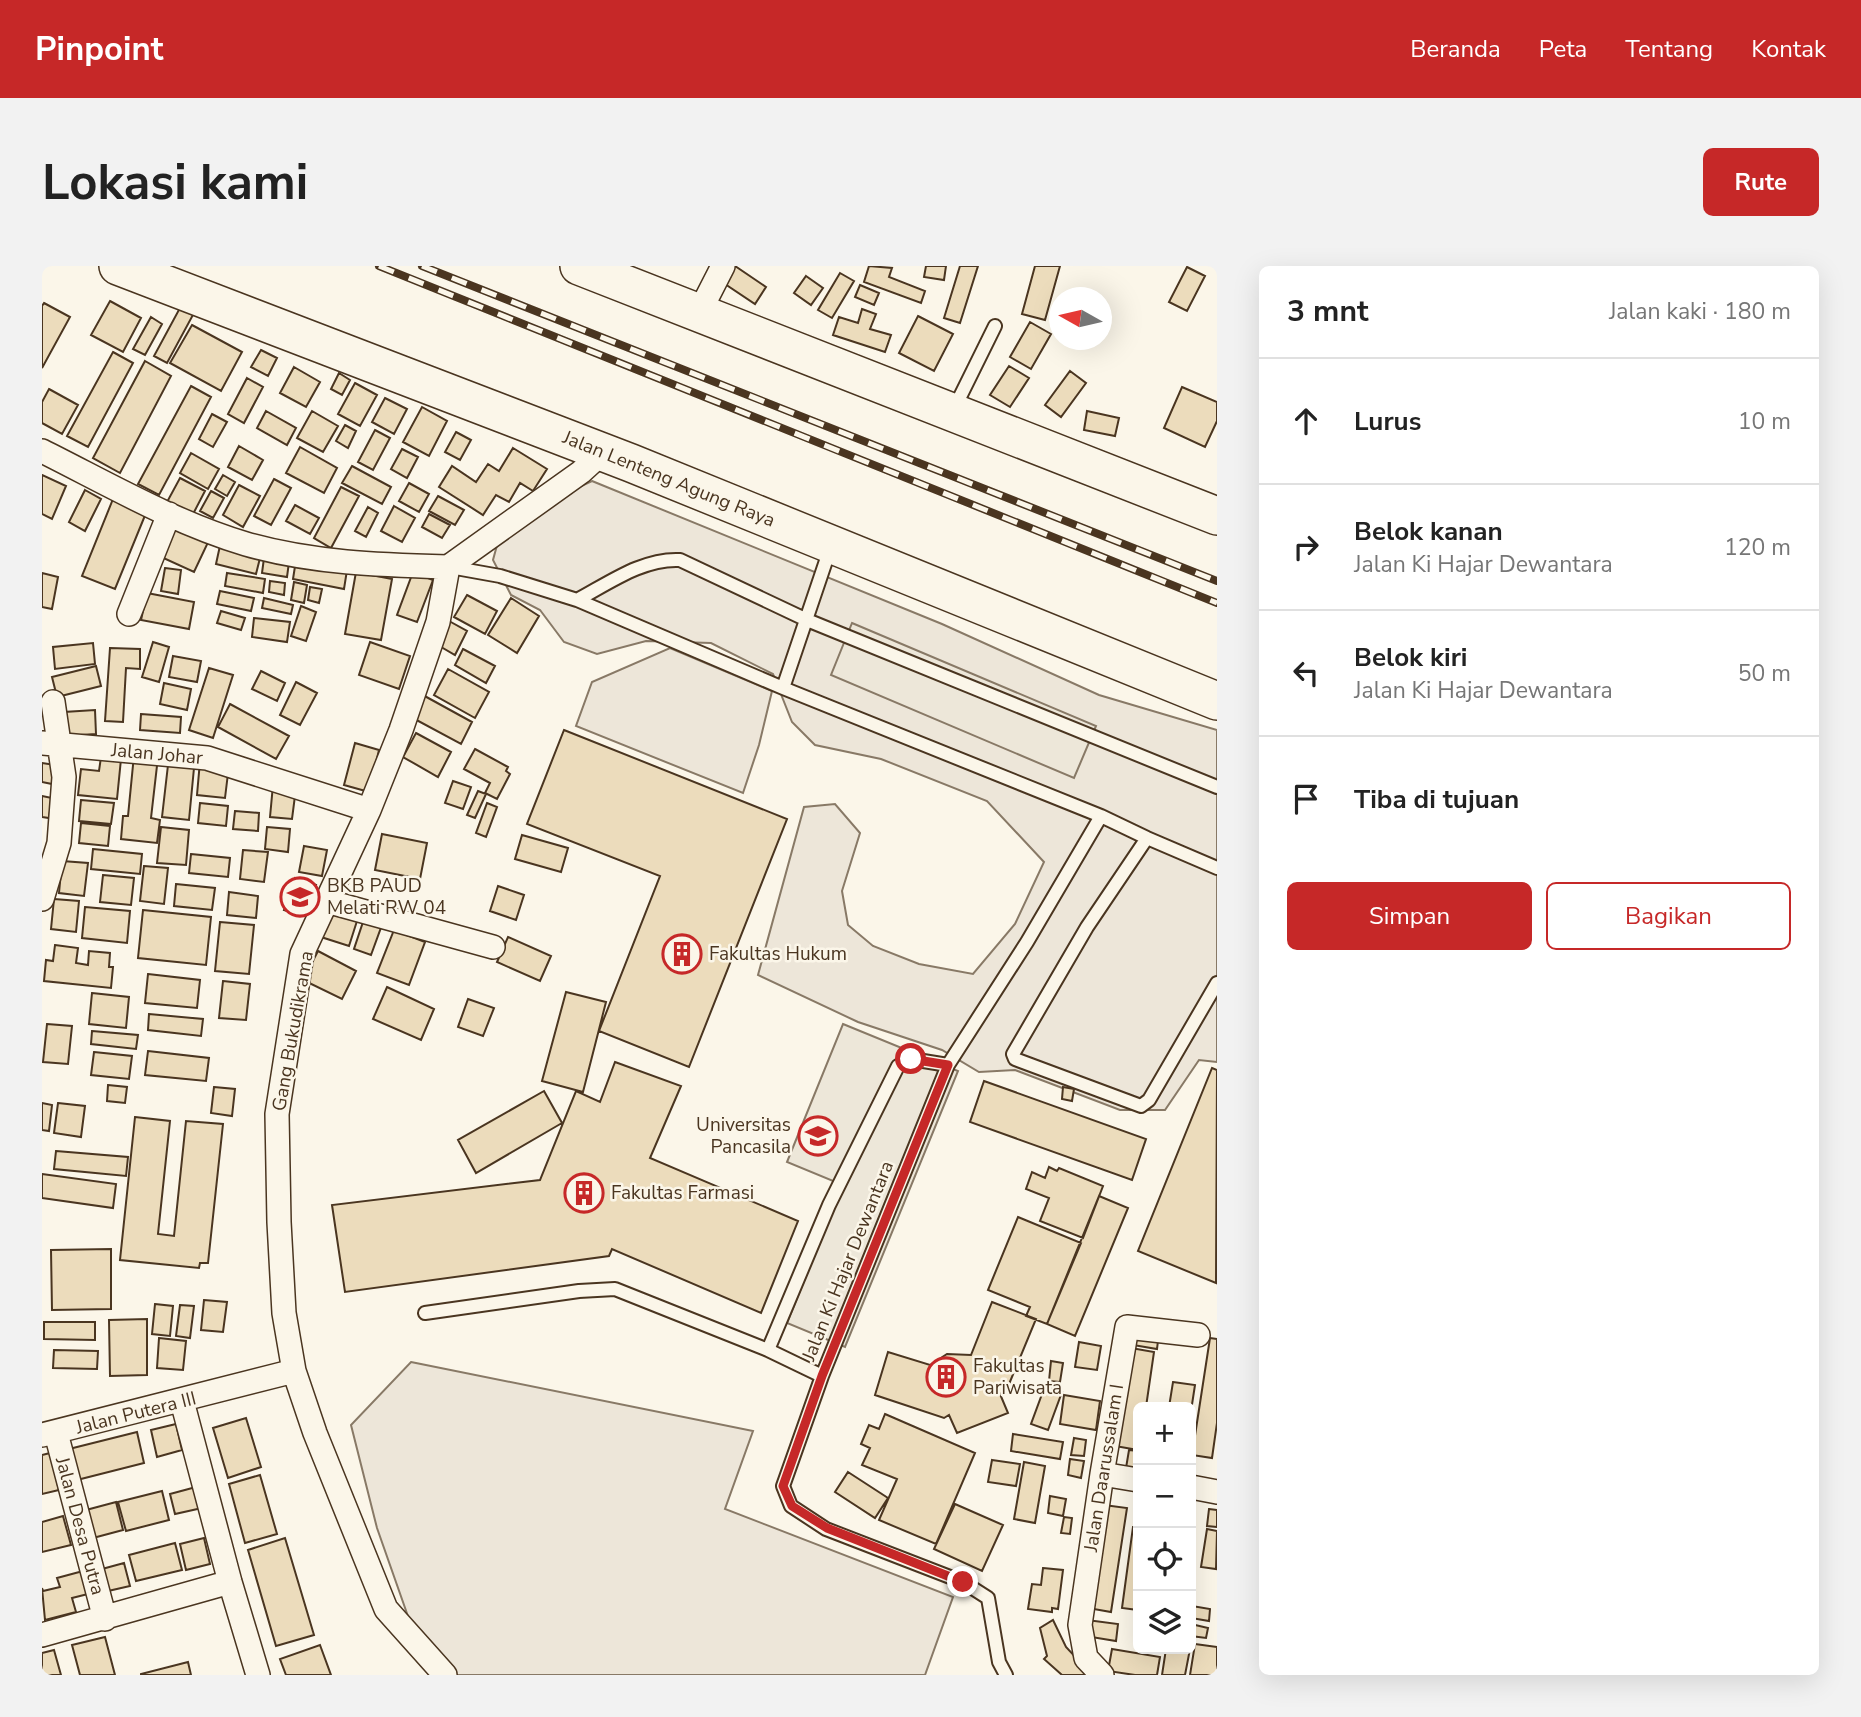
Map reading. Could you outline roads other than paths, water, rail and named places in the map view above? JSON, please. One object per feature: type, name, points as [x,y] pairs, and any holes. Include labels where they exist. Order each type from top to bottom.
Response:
[{"type":"main road","name":"Jalan Lenteng Agung Raya","points":[[118,266],[603,452],[1217,701]]},
{"type":"main road","points":[[579,266],[1217,516]]},
{"type":"street","points":[[699,313],[723,266]]},
{"type":"street","points":[[42,451],[169,514],[247,544],[348,564],[448,567],[582,472],[603,452]]},
{"type":"street","points":[[129,614],[169,514]]},
{"type":"street","name":"Gang Bukudikrama","points":[[445,1675],[386,1609],[314,1433],[283,1374],[278,1114],[302,954],[369,810],[401,730],[438,622],[448,567]]},
{"type":"street","points":[[42,899],[59,843],[64,778],[50,745],[53,702]]},
{"type":"street","name":"Jalan Johar","points":[[50,745],[207,758],[369,810]]},
{"type":"street","points":[[326,901],[493,947]]},
{"type":"street","name":"Jalan Daarussalam I","points":[[1102,1675],[1086,1658],[1080,1625],[1127,1326],[1198,1335]]},
{"type":"street","name":"Jalan Putera III","points":[[49,1434],[283,1374]]},
{"type":"street","points":[[182,1401],[230,1582],[258,1675]]},
{"type":"street","name":"Jalan Desa Putra","points":[[49,1434],[105,1619]]},
{"type":"street","points":[[1102,1474],[1133,1479]]},
{"type":"street","points":[[1196,1488],[1217,1492]]},
{"type":"street","name":"Jalan Desa Putra","points":[[42,1636],[230,1582]]},
{"type":"lane","points":[[953,411],[995,326]]},
{"type":"lane","points":[[783,688],[832,544]]},
{"type":"lane","points":[[577,600],[647,563],[665,559],[680,560],[807,620],[1217,788]]},
{"type":"lane","points":[[448,567],[500,576],[577,600],[783,688],[1101,816],[1217,868]]},
{"type":"lane","name":"Jalan Ki Hajar Dewantara","points":[[1006,1675],[999,1662],[988,1598],[963,1582],[827,1528],[792,1506],[783,1486],[822,1376],[948,1065],[1027,942],[1101,816]]},
{"type":"lane","points":[[1147,838],[1056,980],[1013,1054],[1014,1059],[1142,1106],[1149,1100],[1217,983]]},
{"type":"lane","points":[[768,1350],[829,1205],[898,1066],[911,1059],[948,1065]]},
{"type":"lane","points":[[425,1313],[579,1291],[615,1289],[768,1350],[822,1376]]},
{"type":"railway","points":[[379,266],[1217,603]]},
{"type":"railway","points":[[422,266],[1217,581]]},
{"type":"place","name":"BKB PAUD Melati RW 04","points":[[300,897]]},
{"type":"place","name":"Fakultas Hukum","points":[[682,954]]},
{"type":"place","name":"Universitas Pancasila","points":[[818,1136]]},
{"type":"place","name":"Fakultas Farmasi","points":[[584,1193]]},
{"type":"place","name":"Fakultas Pariwisata","points":[[946,1377]]}]
